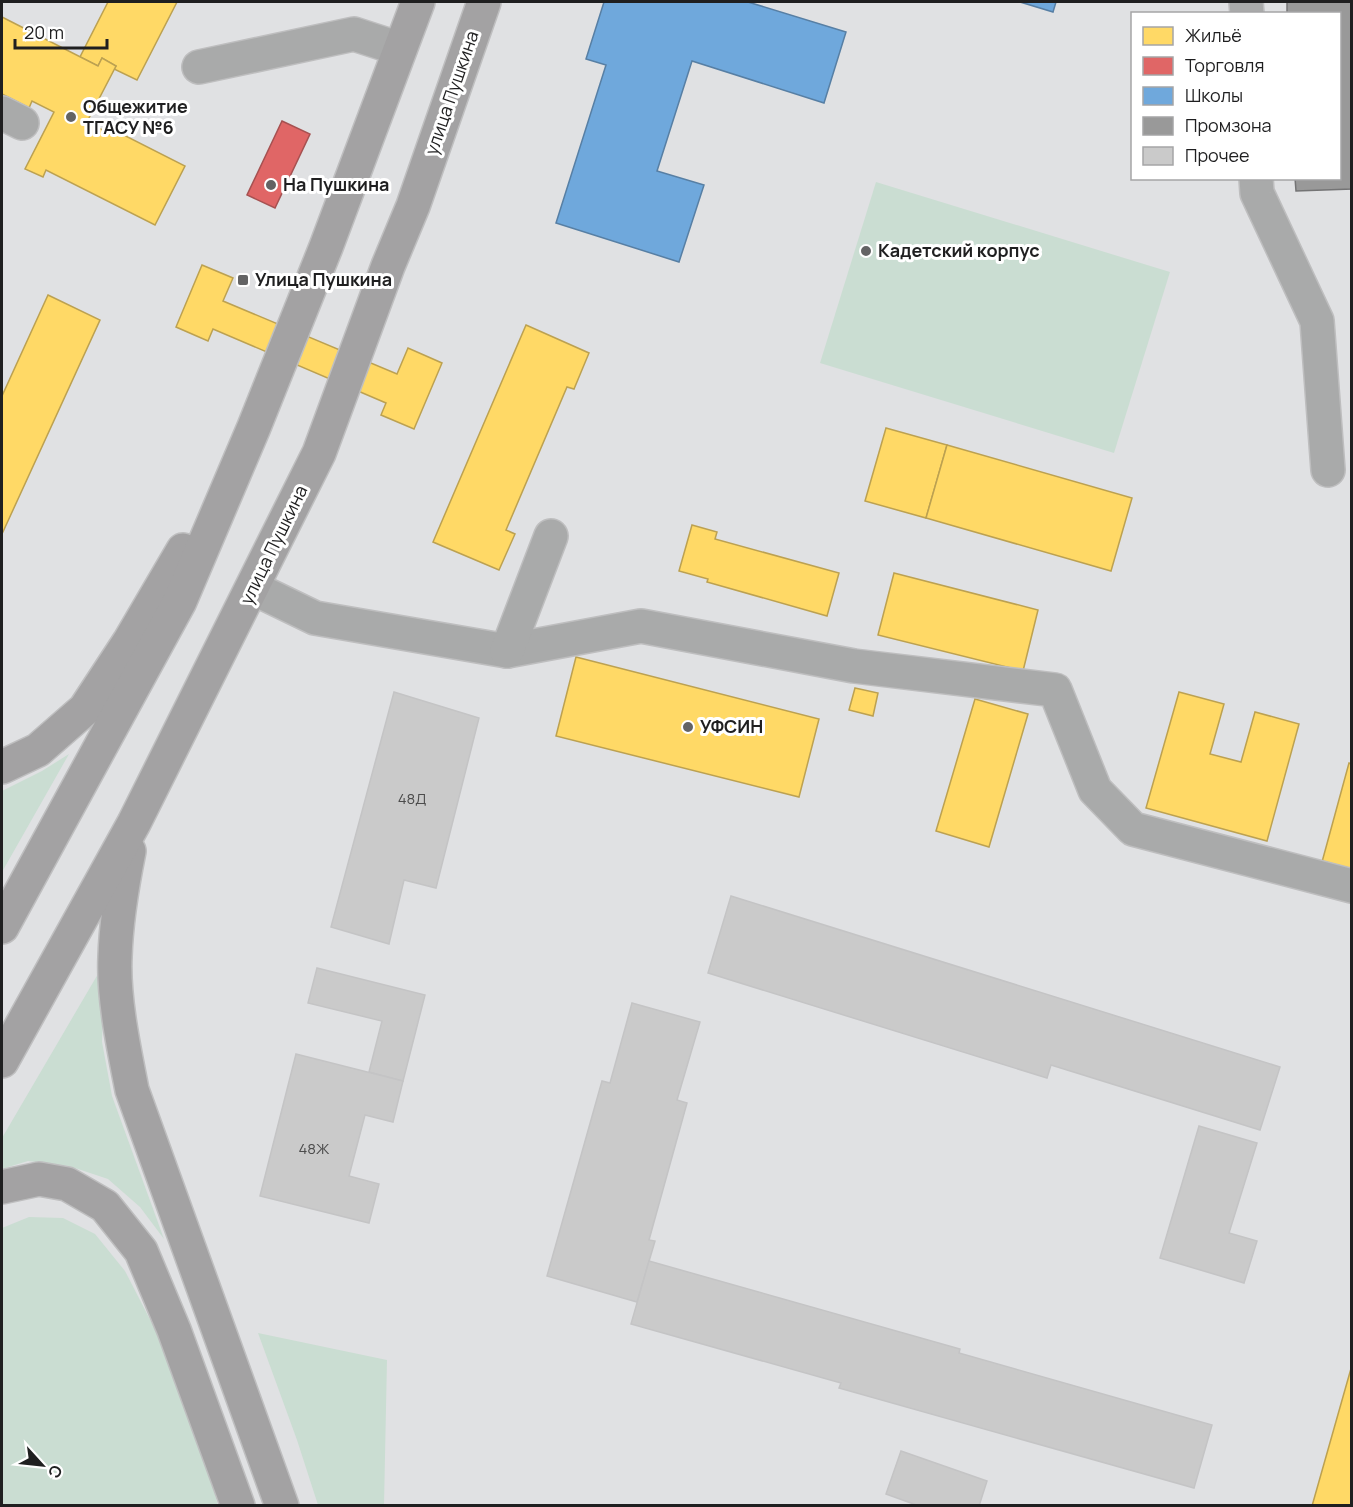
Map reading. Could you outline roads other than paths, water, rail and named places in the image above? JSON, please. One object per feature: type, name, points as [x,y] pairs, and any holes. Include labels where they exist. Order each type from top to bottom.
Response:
[{"type":"main road","points":[[2,927],[180,601],[326,247],[418,2]]},
{"type":"main road","name":"улица Пушкина","points":[[2,1060],[134,823],[319,453],[384,277],[413,207],[484,2]]},
{"type":"main road","points":[[2,767],[38,750],[85,709],[129,642],[254,426]]},
{"type":"main road","points":[[134,823],[120,901],[115,959],[120,1027],[132,1090],[282,1506]]},
{"type":"main road","points":[[2,1187],[39,1179],[67,1184],[105,1206],[141,1251],[174,1330],[238,1506]]},
{"type":"lane","points":[[199,67],[354,34],[400,49]]},
{"type":"lane","points":[[1256,180],[1257,193],[1317,321],[1328,470]]},
{"type":"lane","points":[[507,651],[551,536]]},
{"type":"lane","points":[[253,588],[315,618],[507,651],[641,626],[854,666],[1055,690],[1095,790],[1133,829],[1352,886]]},
{"type":"place","name":"Общежитие ТГАСУ №6","points":[[71,117]]},
{"type":"place","name":"На Пушкина","points":[[271,185]]},
{"type":"place","name":"Кадетский корпус","points":[[866,251]]},
{"type":"place","name":"Улица Пушкина","points":[[243,280]]},
{"type":"place","name":"УФСИН","points":[[688,727]]}]
